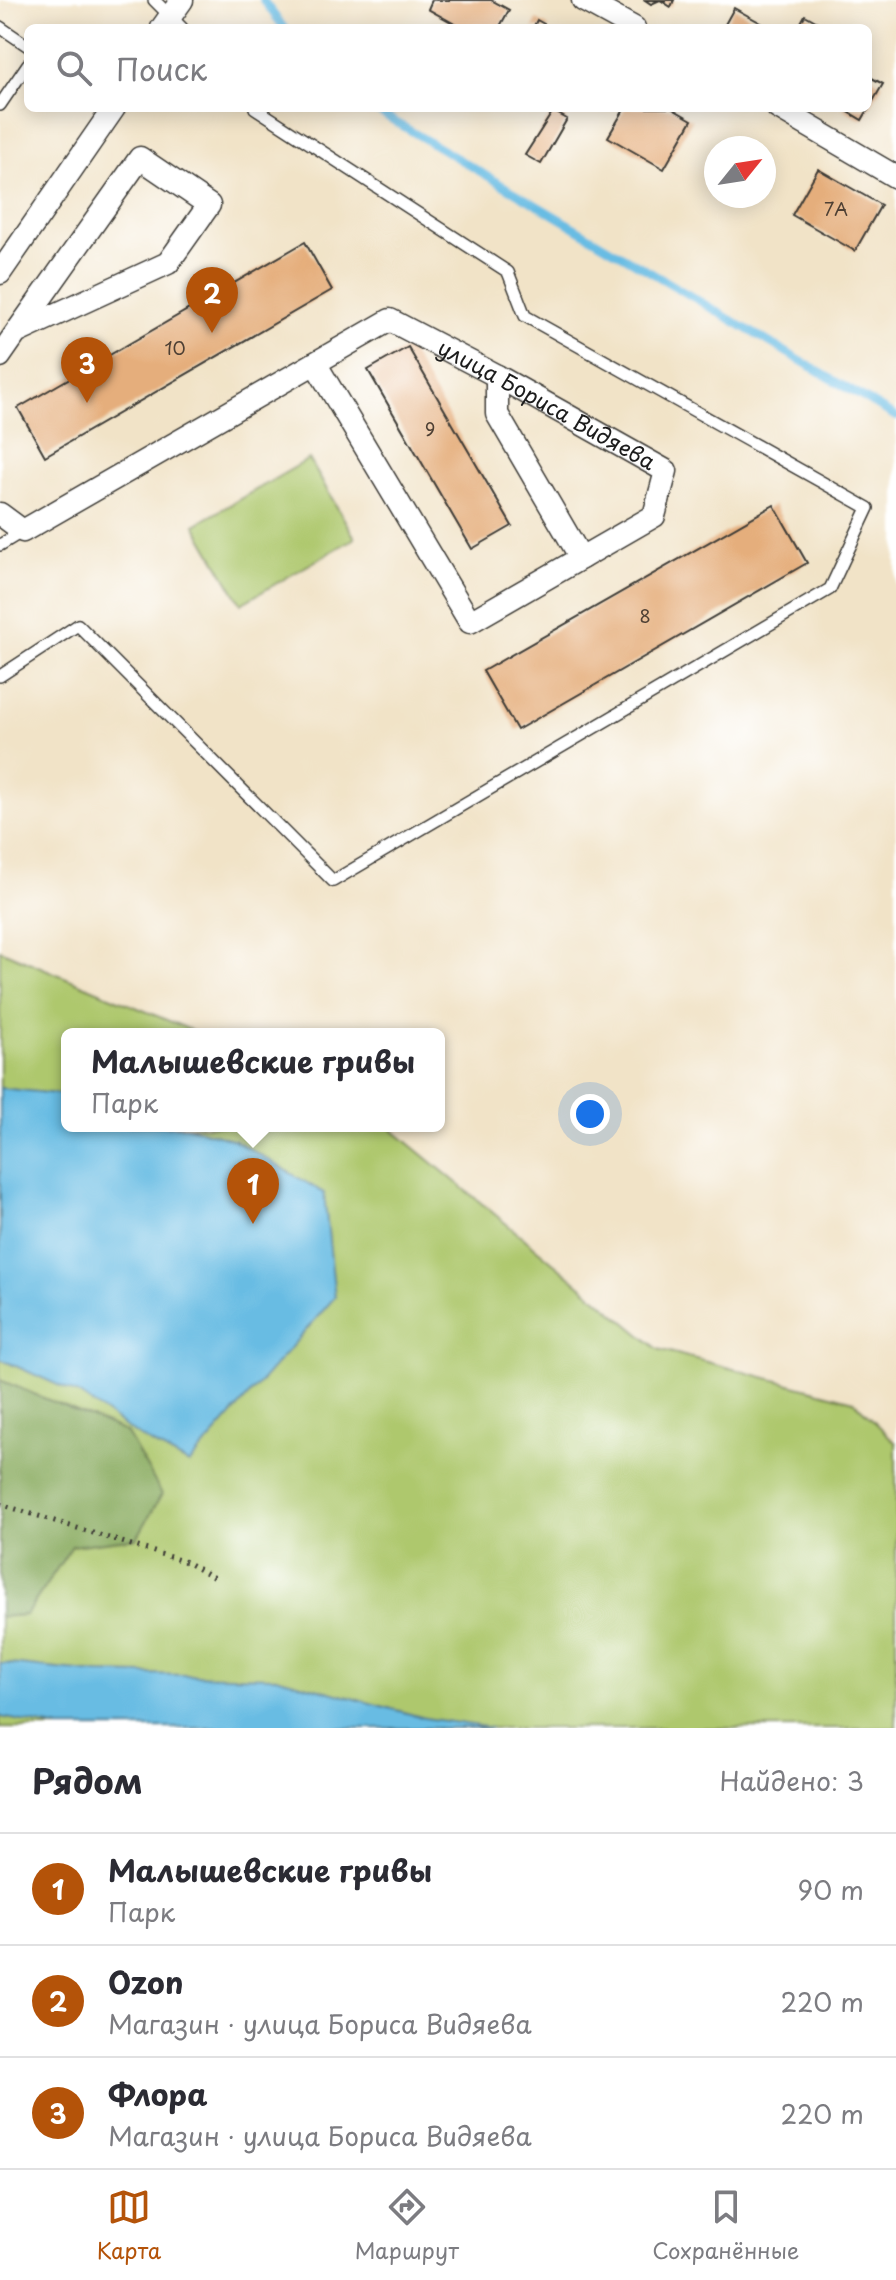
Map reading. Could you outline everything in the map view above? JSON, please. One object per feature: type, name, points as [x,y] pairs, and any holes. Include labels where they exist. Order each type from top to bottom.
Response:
[{"type":"street","points":[[583,0],[627,24]]},
{"type":"street","points":[[0,273],[111,112]]},
{"type":"street","points":[[785,112],[896,177]]},
{"type":"street","points":[[0,356],[16,333],[140,158],[209,205],[168,263],[16,333]]},
{"type":"street","name":"улица Бориса Видяева","points":[[23,531],[315,363],[390,320],[666,471],[654,516],[470,622],[315,363]]},
{"type":"street","points":[[497,376],[497,414],[581,558]]},
{"type":"street","points":[[0,514],[23,531]]},
{"type":"lane","points":[[0,27],[24,43]]},
{"type":"lane","points":[[0,105],[24,70]]},
{"type":"lane","points":[[0,676],[78,625],[333,881],[830,589],[868,508],[525,316],[508,272],[261,112]]},
{"type":"lane","points":[[0,545],[23,531]]},
{"type":"path","points":[[0,1504],[186,1562],[216,1579]]},
{"type":"green space","points":[[309,459],[355,538],[241,604],[195,525]]},
{"type":"green space","points":[[0,950],[186,1028],[61,1028],[61,1132],[395,1132],[658,1349],[854,1401],[896,1443],[896,1728],[0,1728]]},
{"type":"green space","points":[[0,1380],[126,1432],[162,1494],[137,1538],[72,1546],[26,1615],[0,1617]]},
{"type":"water","points":[[0,1088],[61,1094],[61,1132],[208,1132],[233,1139],[324,1193],[335,1297],[189,1464],[140,1437],[78,1394],[0,1359]]},
{"type":"water","points":[[0,1663],[98,1673],[276,1677],[425,1718],[492,1728],[60,1728],[0,1717]]},
{"type":"building","points":[[432,0],[491,0],[509,10],[501,24],[455,24],[428,9]]},
{"type":"building","points":[[660,0],[674,0],[671,7]]},
{"type":"building","points":[[734,8],[763,24],[725,24]]},
{"type":"building","points":[[805,15],[821,24],[800,24]]},
{"type":"building","points":[[872,78],[883,84],[872,103]]},
{"type":"building","points":[[552,112],[567,119],[541,164],[525,155]]},
{"type":"building","points":[[623,112],[678,112],[692,120],[664,169],[608,137]]},
{"type":"building","points":[[849,112],[867,112],[862,120]]},
{"type":"building","points":[[818,169],[881,205],[855,251],[792,215]]},
{"type":"building","points":[[305,242],[332,290],[45,456],[18,408]]},
{"type":"building","points":[[408,347],[512,526],[472,549],[368,370]]},
{"type":"building","points":[[774,505],[807,563],[517,730],[483,671]]},
{"type":"waterway","points":[[263,0],[281,24]]},
{"type":"waterway","points":[[379,112],[896,417]]},
{"type":"place","name":"Ozon","points":[[212,333]]},
{"type":"place","name":"Флора","points":[[87,403]]},
{"type":"place","name":"Малышевские гривы","points":[[253,1224]]}]
